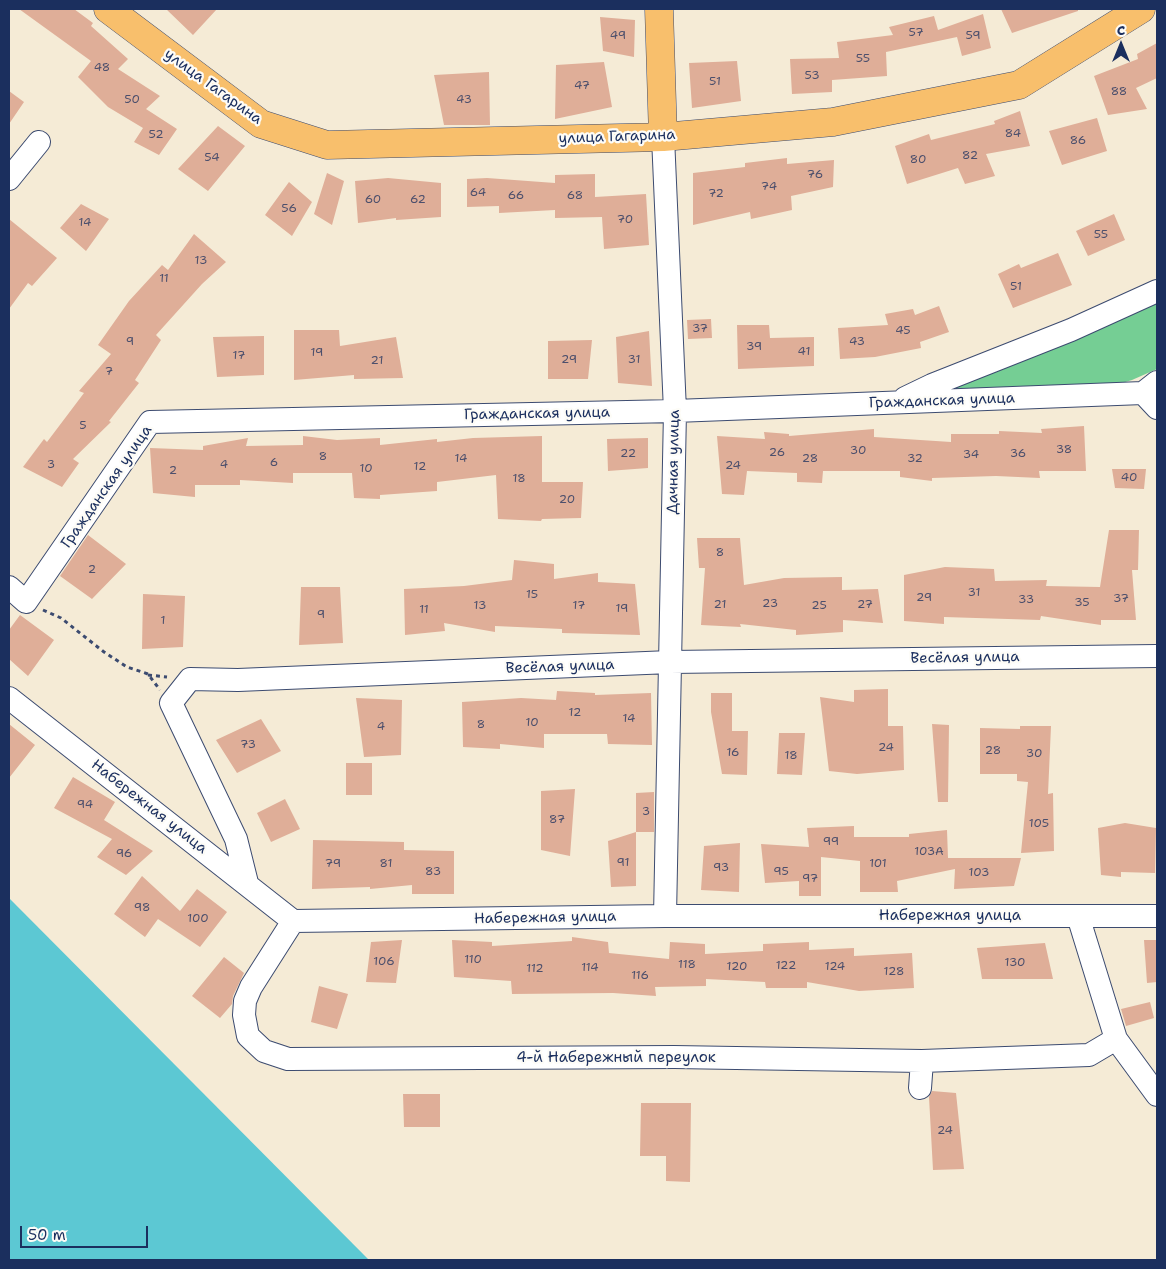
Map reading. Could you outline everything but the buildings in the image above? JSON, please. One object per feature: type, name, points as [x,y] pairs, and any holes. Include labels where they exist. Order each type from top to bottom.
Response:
[{"type":"main road","name":"улица Гагарина","points":[[108,9],[261,124],[327,145],[663,137],[832,122],[1019,85],[1141,9]]},
{"type":"main road","name":"Дачная улица","points":[[659,9],[663,137]]},
{"type":"street","name":"Дачная улица","points":[[663,137],[675,411],[665,916]]},
{"type":"street","points":[[9,179],[39,142]]},
{"type":"street","points":[[897,402],[932,385],[1071,330],[1157,291]]},
{"type":"street","name":"Гражданская улица","points":[[26,602],[150,422],[675,411],[1152,394]]},
{"type":"street","points":[[9,587],[26,602]]},
{"type":"street","name":"Весёлая улица","points":[[171,703],[190,679],[238,680],[670,662],[1157,656]]},
{"type":"street","name":"Набережная улица","points":[[9,698],[248,883],[293,921],[665,916],[1157,916]]},
{"type":"street","points":[[171,703],[236,838],[248,883]]},
{"type":"street","points":[[1078,916],[1116,1039],[1157,1095]]},
{"type":"street","name":"4-й Набережный переулок","points":[[293,921],[251,987],[245,1001],[244,1015],[248,1036],[264,1051],[288,1059],[674,1057],[922,1061],[1089,1054],[1116,1039]]},
{"type":"street","points":[[920,1088],[922,1061]]},
{"type":"path","points":[[26,602],[61,618],[104,652],[127,667],[148,674],[171,703]]},
{"type":"green space","points":[[1157,299],[1157,369],[1132,380],[1122,383],[931,391]]},
{"type":"water","points":[[10,899],[369,1260],[9,1260]]}]
